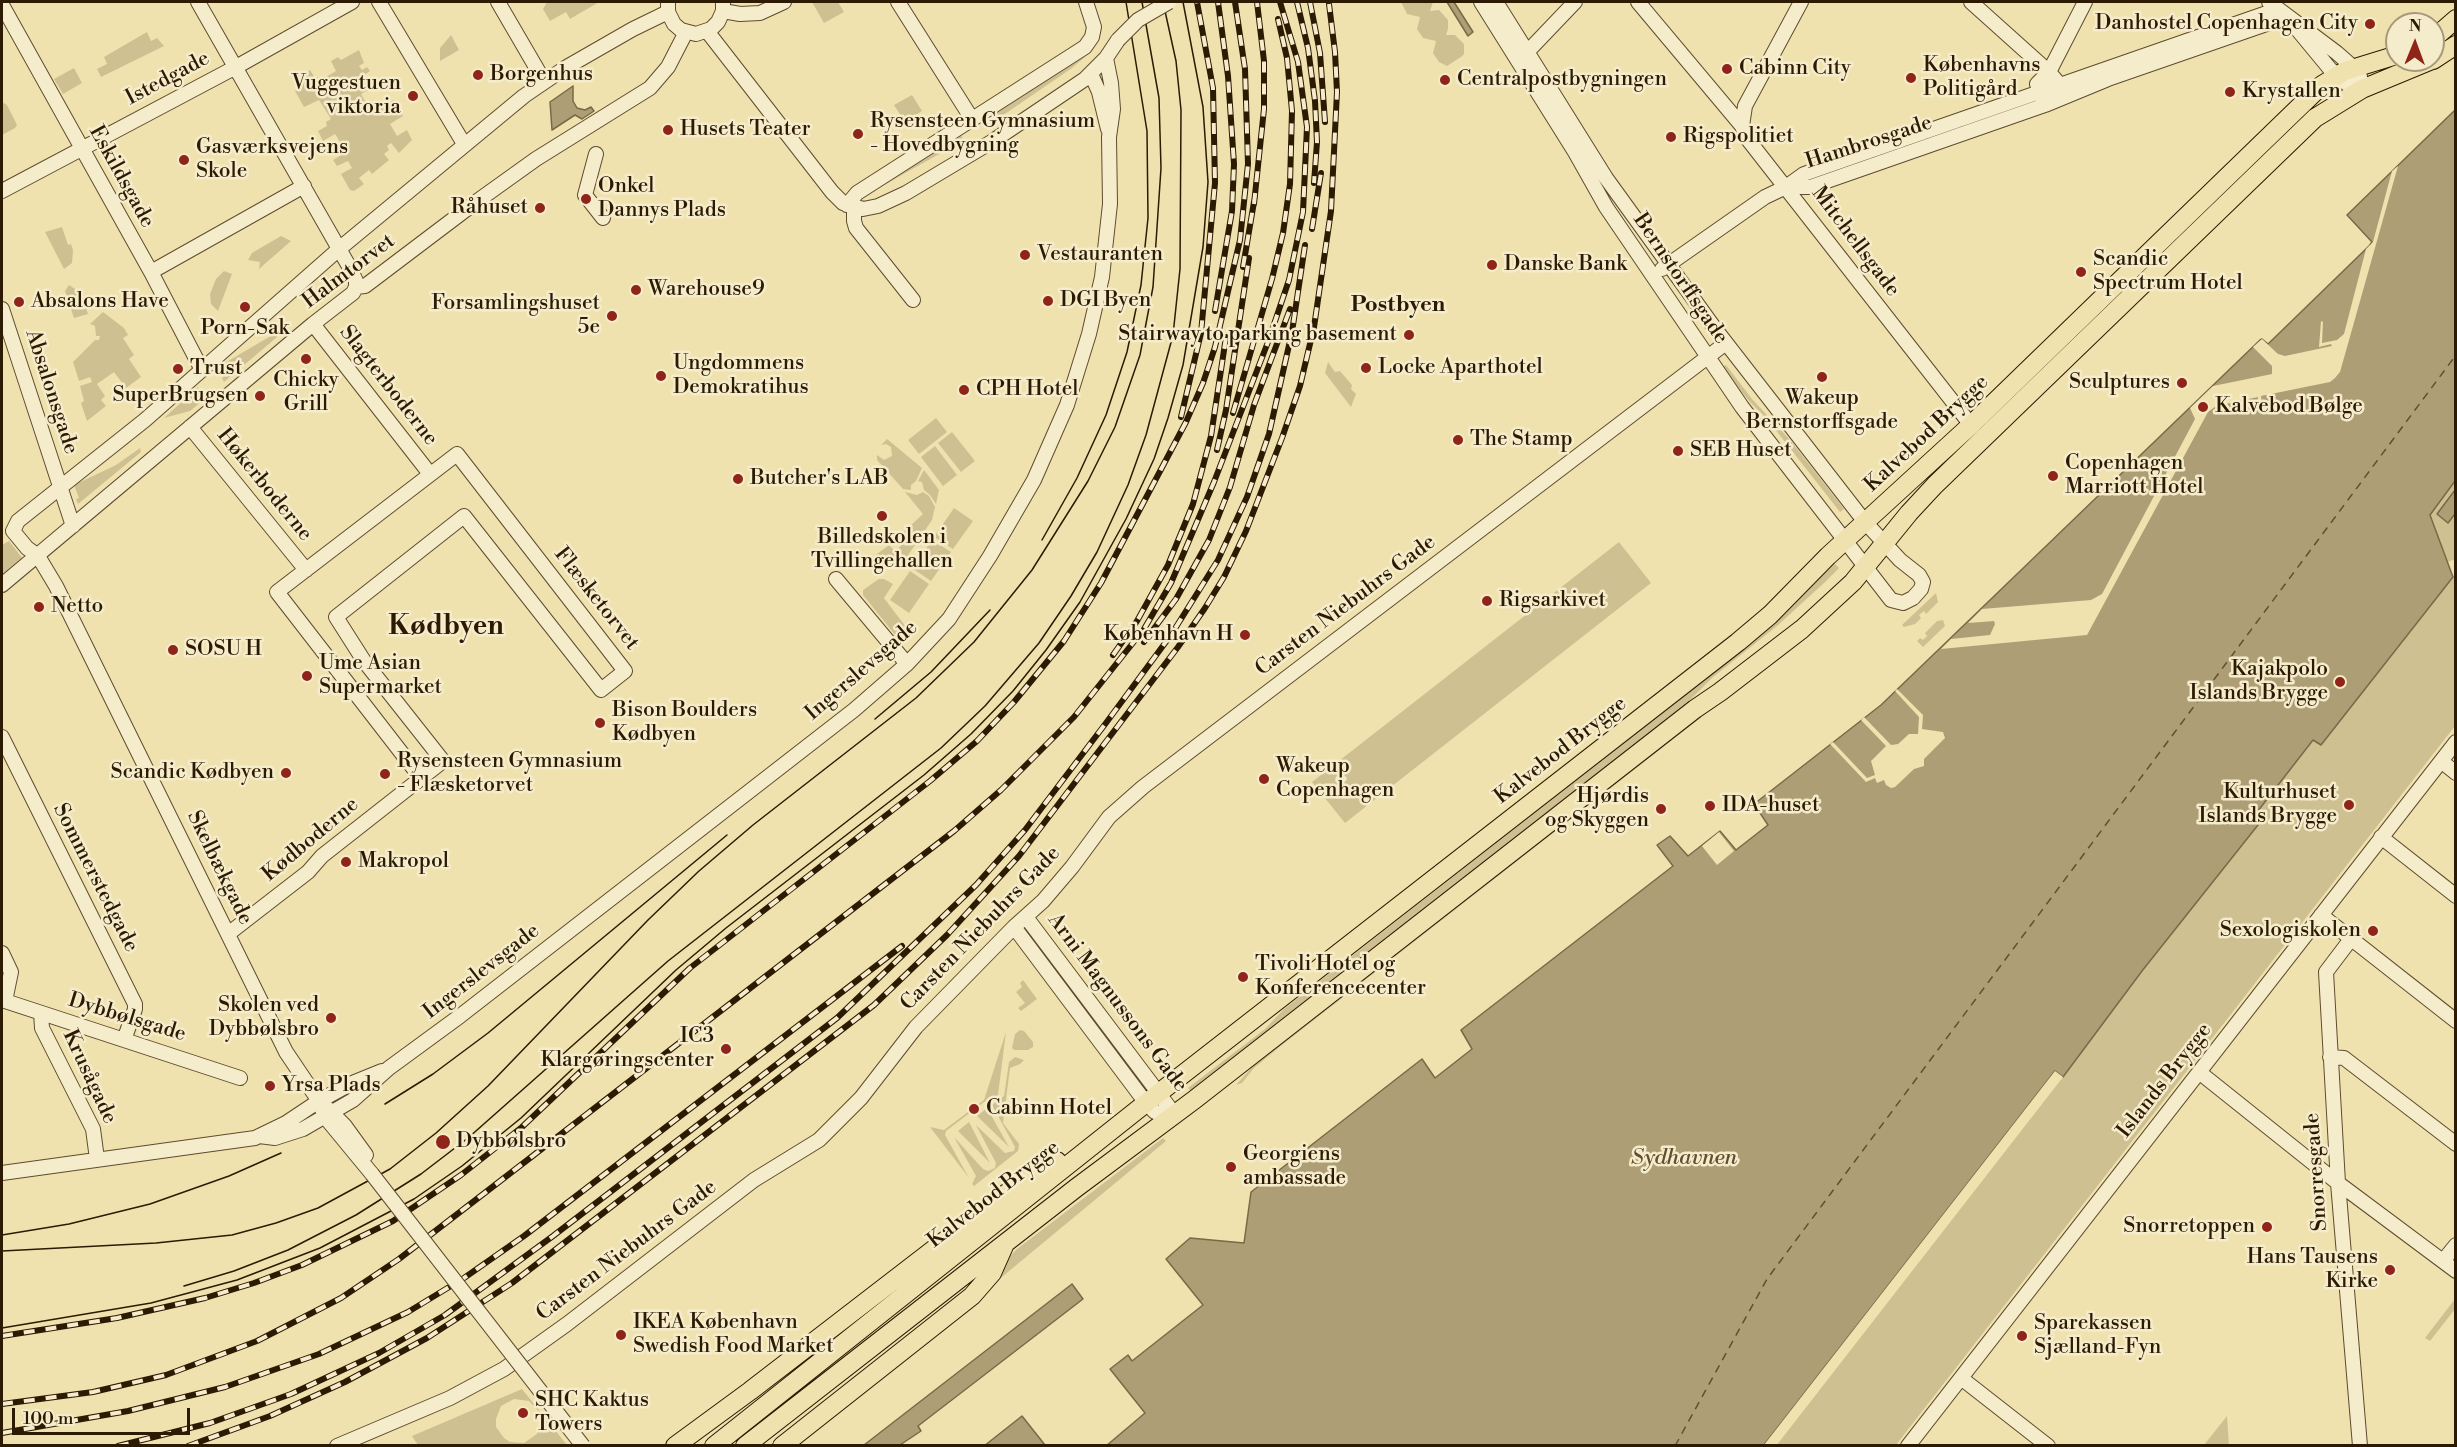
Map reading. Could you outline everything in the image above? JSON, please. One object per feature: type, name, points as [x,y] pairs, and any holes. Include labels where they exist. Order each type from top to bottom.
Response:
[{"type":"main road","name":"Kalvebod Brygge","points":[[714,1446],[1111,1131],[1153,1103],[1738,642],[1770,615],[1865,522],[1971,425],[2298,106],[2345,71],[2385,59]]},
{"type":"main road","name":"Kalvebod Brygge","points":[[745,1446],[1006,1241],[1175,1114],[1555,817],[1802,629],[1866,567],[1935,485],[2315,118],[2362,89],[2404,72]]},
{"type":"main road","points":[[1076,1188],[1153,1103]]},
{"type":"main road","points":[[675,1446],[1007,1193],[1111,1131]]},
{"type":"main road","points":[[782,1446],[972,1296],[992,1273],[1006,1241]]},
{"type":"street","points":[[198,2],[339,249],[356,281],[356,287]]},
{"type":"street","name":"Istedgade","points":[[2,190],[236,67],[352,2]]},
{"type":"street","points":[[379,2],[464,144]]},
{"type":"street","points":[[498,2],[544,81]]},
{"type":"street","points":[[668,7],[674,24],[686,32],[696,34],[707,32],[718,22],[723,6],[748,15],[760,13],[784,2]]},
{"type":"street","points":[[898,2],[972,119]]},
{"type":"street","points":[[913,300],[856,228],[850,206],[854,195],[1081,50],[1092,37],[1094,22],[1086,2]]},
{"type":"street","points":[[707,32],[832,192],[850,206],[867,209],[878,206],[930,180],[993,141],[1091,74],[1137,20],[1169,2]]},
{"type":"street","name":"Bernstorffsgade","points":[[1481,2],[1522,55],[1606,178],[1725,343],[1865,522],[1884,543]]},
{"type":"street","name":"Bernstorffsgade","points":[[1496,2],[1522,55],[1606,207],[1742,407],[1866,567]]},
{"type":"street","points":[[1522,55],[1575,2]]},
{"type":"street","name":"Mitchellsgade","points":[[1638,2],[1742,126],[1746,137],[1971,425]]},
{"type":"street","points":[[1742,126],[1744,106],[1801,2]]},
{"type":"street","points":[[1971,2],[2049,72],[2062,91]]},
{"type":"street","points":[[2045,105],[2037,84],[2049,72],[2085,2]]},
{"type":"street","name":"Eskildsgade","points":[[2,5],[151,272],[202,370]]},
{"type":"street","name":"Halmtorvet","points":[[7,534],[18,521],[145,420],[339,249],[464,144],[544,81],[668,7]]},
{"type":"street","points":[[2278,9],[2337,53],[2345,71],[2361,77],[2362,89]]},
{"type":"street","name":"Hambrosgade","points":[[1786,187],[1804,174],[2040,92],[2062,91],[2108,79],[2278,9]]},
{"type":"street","name":"Halmtorvet","points":[[2,585],[313,324],[354,293],[356,287],[365,286],[527,165],[650,88],[668,67],[686,32]]},
{"type":"street","name":"Ingerslevsgade","points":[[259,1136],[284,1136],[303,1129],[354,1100],[389,1068],[460,1016],[837,723],[907,664],[949,619],[990,556],[1034,480],[1067,405],[1089,334],[1102,278],[1110,204],[1112,97],[1106,58]]},
{"type":"street","name":"Ingerslevsgade","points":[[1091,74],[1099,92],[1110,137]]},
{"type":"street","name":"Hambrosgade","points":[[1786,187],[1810,187],[2045,105],[2062,91]]},
{"type":"street","points":[[596,154],[585,195],[603,218]]},
{"type":"street","points":[[151,272],[304,186]]},
{"type":"street","points":[[1653,275],[1765,197],[1786,187]]},
{"type":"street","name":"Absalonsgade","points":[[2,309],[73,526]]},
{"type":"street","name":"Slagterboderne","points":[[313,324],[430,474]]},
{"type":"street","name":"Carsten Niebuhrs Gade","points":[[337,1446],[450,1398],[504,1369],[567,1324],[754,1180],[819,1140],[856,1104],[916,1027],[1014,927],[1043,901],[1109,817],[1143,787],[1725,343]]},
{"type":"street","name":"Høkerboderne","points":[[190,427],[306,570]]},
{"type":"street","name":"Flæsketorvet","points":[[457,454],[625,671],[601,690],[464,516],[336,617],[364,660],[443,761],[421,778],[277,592],[430,474],[457,454]]},
{"type":"street","name":"Skelbækgade","points":[[7,534],[38,556],[56,586],[286,1052],[318,1101]]},
{"type":"street","points":[[1866,567],[1892,600],[1904,603],[1921,589],[1923,582],[1919,575],[1884,543]]},
{"type":"street","points":[[836,579],[907,664]]},
{"type":"street","name":"Sommerstedgade","points":[[2,737],[135,1004],[124,1040]]},
{"type":"street","name":"Islands Brygge","points":[[1908,1446],[2456,742]]},
{"type":"street","points":[[2441,761],[2456,772]]},
{"type":"street","name":"Kødboderne","points":[[228,934],[308,873],[322,856],[421,778]]},
{"type":"street","points":[[2381,837],[2456,896]]},
{"type":"street","points":[[2321,915],[2456,1021]]},
{"type":"street","name":"Arni Magnussons Gade","points":[[1026,916],[1153,1103]]},
{"type":"street","name":"Arni Magnussons Gade","points":[[1014,927],[1153,1103],[1175,1114]]},
{"type":"street","name":"Snorresgade","points":[[2351,939],[2326,972],[2338,1183],[2360,1446]]},
{"type":"street","points":[[2,953],[11,972],[3,1000]]},
{"type":"street","name":"Dybbølsgade","points":[[3,1000],[198,1062],[240,1078]]},
{"type":"street","name":"Krusågade","points":[[41,1013],[42,1028],[93,1129],[97,1159]]},
{"type":"street","points":[[2330,1057],[2344,1058],[2456,1144]]},
{"type":"street","name":"Ingerslevsgade","points":[[2,1172],[241,1141],[259,1136],[286,1123],[318,1101],[350,1084],[389,1068]]},
{"type":"street","points":[[2199,1072],[2338,1183],[2456,1271]]},
{"type":"street","points":[[318,1101],[583,1446]]},
{"type":"street","points":[[2443,1261],[2456,1245]]},
{"type":"street","points":[[1961,1378],[2048,1446]]},
{"type":"shaded area","points":[[547,2],[599,2],[570,19],[566,12],[550,21],[543,9]]},
{"type":"shaded area","points":[[812,2],[838,2],[844,12],[824,23]]},
{"type":"shaded area","points":[[1401,2],[1433,2],[1430,11],[1439,10],[1448,20],[1446,35],[1455,35],[1464,44],[1464,54],[1447,66],[1439,62],[1433,53],[1436,41],[1423,38],[1417,29],[1420,17],[1407,14]]},
{"type":"shaded area","points":[[147,32],[151,41],[157,38],[164,46],[101,77],[97,69],[107,64],[104,57]]},
{"type":"shaded area","points":[[451,35],[459,50],[440,61],[440,48]]},
{"type":"shaded area","points":[[359,50],[364,63],[359,66],[362,70],[367,67],[370,71],[360,78],[360,85],[373,79],[374,81],[373,87],[361,94],[367,105],[375,109],[394,100],[397,105],[385,111],[388,116],[400,110],[403,116],[390,124],[397,136],[407,130],[412,140],[399,153],[391,143],[387,146],[389,150],[384,154],[389,160],[372,174],[369,170],[359,178],[364,184],[354,191],[350,190],[341,174],[352,168],[348,161],[337,166],[333,160],[346,152],[337,137],[335,134],[323,141],[318,131],[327,126],[326,122],[331,119],[319,100],[304,107],[295,91],[298,88],[293,80],[310,70],[315,78],[319,77],[321,80],[336,71],[331,61],[338,57],[341,60]]},
{"type":"shaded area","points":[[1083,56],[1085,57],[1072,68],[996,120],[992,114]]},
{"type":"shaded area","points":[[74,68],[82,83],[63,94],[54,79]]},
{"type":"shaded area","points":[[912,95],[922,111],[905,122],[894,105]]},
{"type":"shaded area","points":[[2,102],[7,105],[17,125],[2,135]]},
{"type":"shaded area","points":[[960,134],[964,140],[868,194]]},
{"type":"shaded area","points":[[62,227],[68,245],[71,244],[73,250],[72,263],[64,269],[45,232]]},
{"type":"shaded area","points":[[281,236],[291,241],[259,269],[260,262],[248,260],[252,253]]},
{"type":"shaded area","points":[[224,271],[232,274],[218,311],[211,304],[210,294],[216,279]]},
{"type":"shaded area","points":[[69,285],[81,293],[88,314],[74,318],[65,291]]},
{"type":"shaded area","points":[[103,312],[124,328],[128,335],[123,338],[134,355],[129,359],[141,377],[126,388],[114,372],[97,384],[105,396],[101,400],[106,406],[87,421],[81,403],[84,401],[80,386],[92,382],[90,377],[79,381],[73,362],[95,340],[99,340],[100,336],[96,336],[95,326],[90,324]]},
{"type":"shaded area","points":[[281,330],[283,332],[224,382],[222,378],[224,376],[218,369],[223,364]]},
{"type":"shaded area","points":[[1328,362],[1335,372],[1340,371],[1352,385],[1351,389],[1356,394],[1351,407],[1325,373]]},
{"type":"shaded area","points":[[1726,365],[1752,399],[1791,441],[1844,509],[1840,512],[1767,419],[1749,401],[1722,367]]},
{"type":"shaded area","points":[[198,387],[200,394],[203,393],[206,398],[190,411],[164,418]]},
{"type":"shaded area","points":[[936,418],[947,432],[919,454],[908,440]]},
{"type":"shaded area","points":[[952,432],[975,461],[961,472],[938,443]]},
{"type":"shaded area","points":[[887,439],[922,468],[916,481],[911,485],[911,490],[903,489],[877,460],[877,455],[884,460],[892,456],[891,447],[886,444],[881,445]]},
{"type":"shaded area","points":[[935,446],[957,475],[943,486],[921,457]]},
{"type":"shaded area","points":[[140,448],[141,452],[78,504],[76,499],[79,498],[74,485],[116,465]]},
{"type":"shaded area","points":[[924,470],[939,490],[936,504],[924,490],[922,482],[918,481]]},
{"type":"shaded area","points":[[2455,481],[2455,559],[2448,562],[2430,515]]},
{"type":"shaded area","points":[[905,492],[917,495],[923,492],[929,496],[935,507],[932,520],[900,567],[889,562],[871,563],[869,560],[889,545],[895,551],[901,546],[896,539],[923,514]]},
{"type":"shaded area","points":[[954,508],[973,521],[953,549],[934,537]]},
{"type":"shaded area","points":[[932,540],[951,552],[931,581],[912,568]]},
{"type":"shaded area","points":[[9,541],[23,559],[2,579],[2,545]]},
{"type":"shaded area","points":[[1619,542],[1651,583],[1345,823],[1312,782]]},
{"type":"shaded area","points":[[1835,564],[1839,568],[1824,583],[1777,626],[1712,678],[1689,701],[1191,1091],[1188,1088],[1265,1029],[1284,1009],[1737,655]]},
{"type":"shaded area","points":[[910,571],[929,584],[909,613],[890,600]]},
{"type":"shaded area","points":[[2455,574],[2455,726],[1896,1445],[1776,1446],[2063,1077],[2254,816],[2314,739],[2387,662]]},
{"type":"shaded area","points":[[879,579],[893,584],[884,598],[906,627],[896,636],[863,595],[863,590]]},
{"type":"shaded area","points":[[1936,593],[1938,602],[1926,614],[1924,611],[1919,615],[1921,618],[1915,624],[1904,627],[1902,625]]},
{"type":"shaded area","points":[[1822,620],[1754,676],[1282,1045],[1254,1068],[1242,1083],[1236,1085],[1253,1066],[1281,1043]]},
{"type":"shaded area","points":[[1943,620],[1945,626],[1923,647],[1917,641],[1927,636],[1925,633],[1937,621]]},
{"type":"shaded area","points":[[1721,643],[1717,648],[1290,979],[1377,911]]},
{"type":"shaded area","points":[[1023,980],[1037,999],[1021,1011],[1018,1008],[1025,1003],[1016,992],[1022,987],[1020,983]]},
{"type":"shaded area","points":[[1020,1030],[1024,1031],[1033,1042],[1033,1047],[1028,1050],[1012,1048],[1015,1034]]},
{"type":"shaded area","points":[[1006,1032],[998,1095],[984,1102],[946,1131],[945,1135],[969,1178],[930,1127],[944,1130],[984,1100]]},
{"type":"shaded area","points":[[1015,1057],[1024,1060],[1010,1068],[1003,1123],[1019,1144],[1018,1151],[974,1186],[972,1184],[976,1176],[954,1137],[983,1169],[988,1171],[995,1168],[996,1163],[976,1125],[1005,1153],[1014,1151],[1015,1147],[992,1105],[1004,1096],[1009,1062]]},
{"type":"shaded area","points":[[987,1108],[1009,1147],[977,1116]]},
{"type":"shaded area","points":[[969,1122],[990,1163],[958,1131]]},
{"type":"shaded area","points":[[1163,1138],[1166,1141],[985,1291],[1003,1263],[1017,1249]]},
{"type":"shaded area","points":[[2455,1299],[2455,1309],[2430,1341],[2425,1338]]},
{"type":"shaded area","points":[[522,1389],[567,1445],[418,1445],[412,1436]],"holes":[[[514,1399],[529,1401],[539,1412],[541,1420],[537,1434],[524,1443],[510,1442],[496,1427],[496,1419],[501,1406]]]},
{"type":"shaded area","points":[[2227,1416],[2229,1445],[2204,1445]]},
{"type":"water","points":[[1447,2],[1454,2],[1473,32],[1468,36]]},
{"type":"water","points":[[573,86],[573,101],[577,108],[585,110],[591,107],[594,111],[582,119],[575,115],[552,130],[550,102]]},
{"type":"water","name":"Sydhavnen","points":[[2455,110],[2455,481],[2430,515],[2453,577],[2321,745],[2313,740],[2254,816],[2258,825],[2142,971],[2063,1077],[2055,1071],[1764,1445],[1106,1446],[1145,1413],[1110,1369],[1128,1355],[1132,1361],[1203,1305],[1166,1259],[1190,1238],[1244,1243],[1251,1192],[1422,1059],[1435,1078],[1472,1049],[1461,1030],[1673,866],[1657,845],[1670,836],[1688,856],[1720,831],[1736,850],[1768,825],[1754,804],[1881,705],[2260,340],[2268,344],[2369,246],[2372,242],[2347,215]]},
{"type":"water","points":[[2455,490],[2455,514],[2448,523],[2437,514]]},
{"type":"water","points":[[1072,1284],[1083,1299],[918,1426],[921,1431],[900,1445],[864,1445]]},
{"type":"water","points":[[1022,1416],[1045,1445],[984,1446]]},
{"type":"pier","name":"Kalvebod Bølge","points":[[2398,166],[2340,372],[2335,378],[2330,382],[2261,396],[2262,402],[2266,404],[2265,412],[2257,410],[2258,397],[2216,406],[2208,412],[2087,635],[1941,649],[1951,639],[1990,635],[1994,621],[1968,623],[1982,609],[2091,600],[2102,594],[2195,419],[2190,408],[2213,386],[2272,374],[2272,366],[2253,347],[2262,339],[2278,354],[2285,356],[2332,346],[2331,344],[2319,347],[2321,321],[2323,322],[2322,343],[2337,340],[2344,334],[2366,249],[2373,242],[2392,171]]},
{"type":"pier","points":[[1897,689],[1923,715],[1922,729],[1943,732],[1945,738],[1924,759],[1924,766],[1914,769],[1891,788],[1884,780],[1877,783],[1875,778],[1866,782],[1830,744],[1833,742],[1867,778],[1875,775],[1871,761],[1886,746],[1861,720],[1864,717],[1891,745],[1898,744],[1909,734],[1918,734],[1919,717],[1895,691]]},
{"type":"pier","points":[[1719,832],[1734,851],[1717,865],[1702,846]]},
{"type":"pier","points":[[2055,1071],[2063,1077],[2061,1080],[2055,1075],[1768,1446],[1764,1445]]},
{"type":"ferry route","points":[[1675,1446],[1767,1279],[2456,355]]},
{"type":"tram line","points":[[1042,540],[1077,478],[1106,415],[1127,352],[1141,285],[1148,218],[1147,131],[1126,2]]},
{"type":"tram line","points":[[2,1251],[156,1243],[232,1235],[318,1208],[390,1169],[436,1133],[488,1086],[648,920],[699,871],[753,825],[916,698],[974,642],[1032,570],[1088,481],[1115,427],[1140,355],[1153,287],[1161,168],[1159,98],[1142,2]]},
{"type":"tram line","points":[[184,1286],[234,1271],[288,1250],[356,1215],[421,1174],[468,1138],[668,961],[941,748],[985,706],[1039,643],[1097,552],[1128,485],[1146,435],[1173,335],[1180,269],[1181,110],[1176,61],[1163,2]]},
{"type":"tram line","points":[[2,1328],[151,1303],[237,1280],[320,1248],[414,1199],[462,1166],[521,1118],[676,970],[726,928],[924,775],[971,734],[1013,691],[1080,602],[1126,519],[1154,459],[1183,365],[1203,247],[1208,182],[1203,107],[1183,2]]},
{"type":"tram line","points":[[875,719],[931,672],[990,610]]},
{"type":"tram line","points":[[385,1104],[433,1074],[488,1033],[727,835]]},
{"type":"tram line","points":[[2,1235],[69,1224],[150,1204],[229,1176],[281,1153]]},
{"type":"railway","points":[[1181,417],[1201,333],[1215,183],[1213,88],[1197,2]]},
{"type":"railway","points":[[1215,311],[1232,211],[1234,164],[1228,76],[1218,2]]},
{"type":"railway","points":[[2,1336],[117,1318],[205,1298],[302,1265],[393,1221],[461,1175],[522,1127],[690,968],[930,781],[977,741],[1014,702],[1064,641],[1101,583],[1186,422],[1215,347],[1240,240],[1248,164],[1245,69],[1235,2]]},
{"type":"railway","points":[[1254,204],[1264,109],[1264,61],[1257,2]]},
{"type":"railway","points":[[2,1404],[93,1392],[166,1375],[257,1341],[341,1298],[399,1259],[954,831],[1001,790],[1074,717],[1144,629],[1171,583],[1214,482],[1268,342],[1289,280],[1303,212],[1307,127],[1298,62],[1280,2]]},
{"type":"railway","points":[[1297,2],[1308,48],[1315,101],[1317,142],[1314,183]]},
{"type":"railway","points":[[1310,2],[1320,53],[1325,122]]},
{"type":"railway","points":[[188,1446],[270,1416],[345,1382],[427,1338],[512,1283],[874,1005],[947,935],[1019,856],[1178,647],[1205,608],[1224,577],[1246,531],[1282,438],[1300,386],[1314,327],[1331,211],[1337,92],[1329,4]]},
{"type":"railway","points":[[1233,413],[1272,279],[1283,233],[1290,184],[1292,111],[1287,58],[1278,19]]},
{"type":"railway","points":[[1312,229],[1321,173]]},
{"type":"railway","points":[[1243,267],[1255,196]]},
{"type":"railway","points":[[118,1446],[210,1423],[291,1394],[379,1353],[445,1315],[553,1236],[837,1018],[976,885],[1025,830],[1106,723],[1171,635],[1218,560],[1247,497],[1269,434],[1292,332],[1305,245]]},
{"type":"railway","points":[[1217,450],[1226,410],[1249,258]]},
{"type":"railway","points":[[1144,642],[1176,599],[1209,540],[1230,487],[1254,405],[1290,309]]},
{"type":"railway","points":[[1113,655],[1137,621],[1168,565],[1193,504],[1211,436],[1226,337]]},
{"type":"railway","points":[[2,1433],[128,1411],[225,1387],[319,1354],[408,1312],[464,1278],[524,1236],[902,946]]},
{"type":"place","name":"Danhostel Copenhagen City","points":[[2370,24]]},
{"type":"place","name":"Cabinn City","points":[[1727,69]]},
{"type":"place","name":"Borgenhus","points":[[478,75]]},
{"type":"place","name":"Københavns Politigård","points":[[1911,78]]},
{"type":"place","name":"Centralpostbygningen","points":[[1445,80]]},
{"type":"place","name":"Krystallen","points":[[2230,92]]},
{"type":"place","name":"Vuggestuen viktoria","points":[[413,96]]},
{"type":"place","name":"Husets Teater","points":[[668,130]]},
{"type":"place","name":"Rysensteen Gymnasium - Hovedbygning","points":[[858,134]]},
{"type":"place","name":"Rigspolitiet","points":[[1671,137]]},
{"type":"place","name":"Gasværksvejens Skole","points":[[184,160]]},
{"type":"place","name":"Onkel Dannys Plads","points":[[586,199]]},
{"type":"place","name":"Råhuset","points":[[540,208]]},
{"type":"place","name":"Vestauranten","points":[[1025,255]]},
{"type":"place","name":"Danske Bank","points":[[1492,265]]},
{"type":"place","name":"Scandic Spectrum Hotel","points":[[2081,272]]},
{"type":"place","name":"Warehouse9","points":[[636,290]]},
{"type":"place","name":"DGI Byen","points":[[1048,301]]},
{"type":"place","name":"Absalons Have","points":[[19,302]]},
{"type":"place","name":"Porn-Sak","points":[[245,307]]},
{"type":"place","name":"Forsamlingshuset 5e","points":[[612,316]]},
{"type":"place","name":"Stairway to parking basement","points":[[1409,335]]},
{"type":"place","name":"Chicky Grill","points":[[306,359]]},
{"type":"place","name":"Locke Aparthotel","points":[[1366,368]]},
{"type":"place","name":"Trust","points":[[178,369]]},
{"type":"place","name":"Ungdommens Demokratihus","points":[[661,376]]},
{"type":"place","name":"Wakeup Bernstorffsgade","points":[[1822,377]]},
{"type":"place","name":"Sculptures","points":[[2182,383]]},
{"type":"place","name":"CPH Hotel","points":[[964,390]]},
{"type":"place","name":"SuperBrugsen","points":[[260,396]]},
{"type":"place","name":"Kalvebod Bølge","points":[[2203,407]]},
{"type":"place","name":"The Stamp","points":[[1458,440]]},
{"type":"place","name":"SEB Huset","points":[[1678,451]]},
{"type":"place","name":"Copenhagen Marriott Hotel","points":[[2053,476]]},
{"type":"place","name":"Butcher's LAB","points":[[738,479]]},
{"type":"place","name":"Billedskolen i Tvillingehallen","points":[[882,516]]},
{"type":"place","name":"Rigsarkivet","points":[[1487,601]]},
{"type":"place","name":"Netto","points":[[39,607]]},
{"type":"place","name":"København H","points":[[1245,635]]},
{"type":"place","name":"SOSU H","points":[[173,650]]},
{"type":"place","name":"Ume Asian Supermarket","points":[[307,676]]},
{"type":"place","name":"Kajakpolo Islands Brygge","points":[[2340,682]]},
{"type":"place","name":"Bison Boulders Kødbyen","points":[[600,723]]},
{"type":"place","name":"Scandic Kødbyen","points":[[286,773]]},
{"type":"place","name":"Rysensteen Gymnasium - Flæsketorvet","points":[[385,774]]},
{"type":"place","name":"Wakeup Copenhagen","points":[[1264,779]]},
{"type":"place","name":"Kulturhuset Islands Brygge","points":[[2349,805]]},
{"type":"place","name":"IDA-huset","points":[[1710,806]]},
{"type":"place","name":"Hjørdis og Skyggen","points":[[1661,809]]},
{"type":"place","name":"Makropol","points":[[346,862]]},
{"type":"place","name":"Sexologiskolen","points":[[2373,931]]},
{"type":"place","name":"Tivoli Hotel og Konferencecenter","points":[[1243,977]]},
{"type":"place","name":"Skolen ved Dybbølsbro","points":[[331,1018]]},
{"type":"place","name":"IC3 Klargøringscenter","points":[[726,1049]]},
{"type":"place","name":"Yrsa Plads","points":[[270,1086]]},
{"type":"place","name":"Cabinn Hotel","points":[[974,1109]]},
{"type":"place","name":"Dybbølsbro","points":[[443,1142]]},
{"type":"place","name":"Georgiens ambassade","points":[[1231,1167]]},
{"type":"place","name":"Snorretoppen","points":[[2267,1227]]},
{"type":"place","name":"Hans Tausens Kirke","points":[[2390,1270]]},
{"type":"place","name":"IKEA København Swedish Food Market","points":[[621,1335]]},
{"type":"place","name":"Sparekassen Sjælland-Fyn","points":[[2022,1336]]},
{"type":"place","name":"SHC Kaktus Towers","points":[[523,1413]]},
{"type":"district","name":"Postbyen","points":[[1398,306]]},
{"type":"district","name":"Kødbyen","points":[[446,628]]}]
